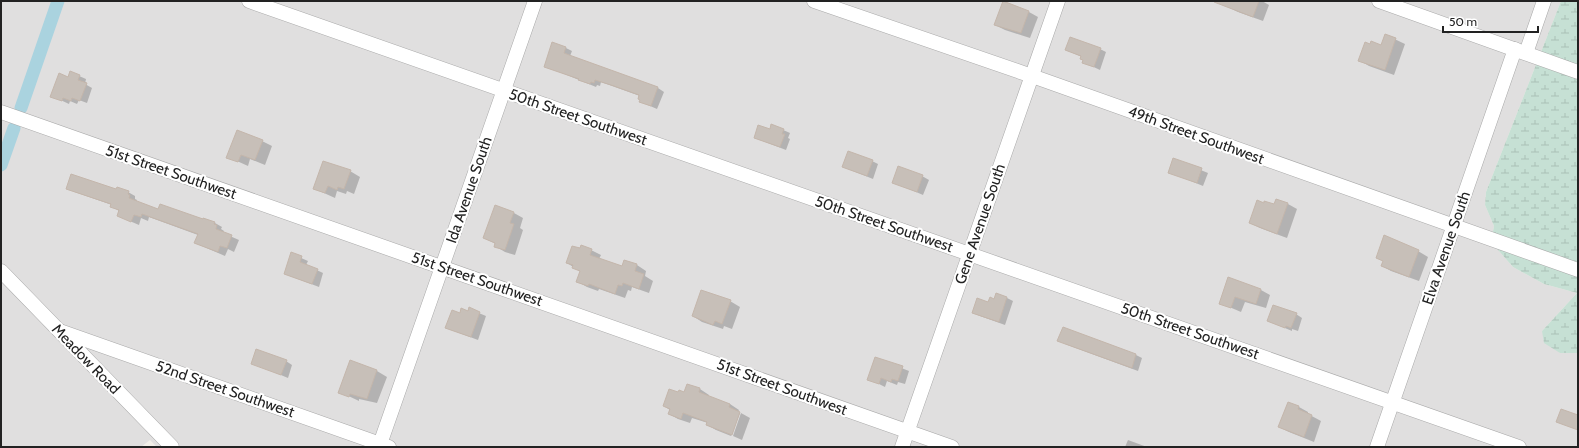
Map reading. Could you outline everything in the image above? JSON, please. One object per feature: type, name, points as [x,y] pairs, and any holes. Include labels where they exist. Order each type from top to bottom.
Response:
[{"type":"street","name":"50th Street Southwest","points":[[249,1],[1519,447]]},
{"type":"street","name":"Ida Avenue South","points":[[383,446],[442,267],[535,1]]},
{"type":"street","name":"49th Street Southwest","points":[[814,1],[1032,76],[1578,270]]},
{"type":"street","name":"Gene Avenue South","points":[[902,447],[1058,1]]},
{"type":"street","points":[[1379,1],[1578,72]]},
{"type":"street","name":"Elva Avenue South","points":[[1377,447],[1454,226],[1520,51],[1544,1]]},
{"type":"street","name":"51st Street Southwest","points":[[1,112],[952,447]]},
{"type":"street","name":"Meadow Road","points":[[1,271],[172,447]]},
{"type":"street","name":"52nd Street Southwest","points":[[60,332],[383,446]]},
{"type":"shaded area","points":[[1,1],[1561,1],[1486,192],[1485,205],[1494,226],[1491,242],[1513,267],[1544,284],[1577,293],[1542,331],[1560,353],[1578,353],[1578,447],[157,447],[150,440],[141,447],[1,447]]},
{"type":"green space","points":[[1561,1],[1578,1],[1578,353],[1560,353],[1544,343],[1542,331],[1577,293],[1544,284],[1513,267],[1491,242],[1494,226],[1485,205],[1486,192]]},
{"type":"building","points":[[1003,1],[1029,11],[1021,33],[994,25]]},
{"type":"building","points":[[1214,1],[1259,1],[1253,17]]},
{"type":"building","points":[[1385,34],[1396,38],[1385,70],[1358,61],[1365,42],[1370,44],[1371,41],[1381,45]]},
{"type":"building","points":[[1070,37],[1101,48],[1094,67],[1082,63],[1083,60],[1080,59],[1081,56],[1065,50]]},
{"type":"building","points":[[552,42],[566,47],[564,53],[658,87],[651,106],[639,102],[639,95],[595,80],[594,83],[591,82],[590,84],[544,67]]},
{"type":"building","points":[[70,71],[80,75],[78,80],[87,83],[80,101],[72,98],[71,101],[63,98],[62,101],[50,97],[59,73],[68,77]]},
{"type":"building","points":[[771,124],[784,129],[782,134],[785,134],[780,147],[754,138],[758,125],[770,129]]},
{"type":"building","points":[[237,130],[263,140],[255,160],[241,155],[238,162],[226,158]]},
{"type":"building","points":[[848,151],[873,160],[867,176],[842,167]]},
{"type":"building","points":[[1173,158],[1202,168],[1197,183],[1168,173]]},
{"type":"building","points":[[323,161],[351,170],[344,189],[338,187],[337,190],[328,186],[325,193],[313,189]]},
{"type":"building","points":[[898,166],[923,175],[917,192],[892,183]]},
{"type":"building","points":[[71,174],[116,189],[117,187],[129,191],[129,198],[158,209],[160,204],[215,222],[214,224],[217,225],[216,229],[232,235],[227,248],[220,246],[218,252],[194,243],[198,234],[142,214],[141,217],[134,215],[131,222],[117,216],[119,210],[110,207],[111,204],[66,189]]},
{"type":"building","points":[[1276,199],[1288,203],[1277,234],[1249,223],[1257,200],[1264,203],[1264,201],[1274,204]]},
{"type":"building","points":[[495,205],[514,212],[510,223],[514,224],[505,250],[494,247],[495,243],[483,238]]},
{"type":"building","points":[[1384,235],[1419,250],[1409,277],[1381,266],[1383,261],[1376,258]]},
{"type":"building","points":[[581,245],[592,249],[590,255],[622,266],[624,260],[637,264],[635,271],[644,274],[639,289],[623,283],[622,286],[618,285],[615,294],[589,284],[588,286],[576,282],[580,271],[572,268],[573,265],[566,263],[572,246],[580,248]]},
{"type":"building","points":[[291,252],[302,256],[300,262],[318,269],[312,284],[284,274]]},
{"type":"building","points":[[1228,277],[1261,289],[1256,304],[1235,297],[1231,308],[1219,304]]},
{"type":"building","points":[[701,290],[731,300],[722,324],[715,321],[713,325],[692,316]]},
{"type":"building","points":[[996,293],[1007,297],[999,322],[972,313],[977,298],[988,302],[990,297],[994,299]]},
{"type":"building","points":[[1273,305],[1297,313],[1291,328],[1286,326],[1285,328],[1267,321]]},
{"type":"building","points":[[469,307],[480,312],[471,337],[445,328],[452,310],[460,313],[461,308],[468,311]]},
{"type":"building","points":[[1063,327],[1136,354],[1132,368],[1057,341]]},
{"type":"building","points":[[256,349],[287,360],[281,375],[251,364]]},
{"type":"building","points":[[875,357],[903,366],[898,381],[892,379],[891,382],[881,378],[879,384],[867,380]]},
{"type":"building","points":[[350,360],[377,370],[367,399],[350,394],[349,397],[338,393]]},
{"type":"building","points":[[687,384],[700,388],[699,392],[730,404],[729,407],[740,412],[732,435],[706,425],[707,422],[683,413],[681,419],[668,414],[670,409],[663,406],[669,389],[684,392]]},
{"type":"building","points":[[1288,402],[1299,406],[1298,409],[1312,415],[1304,437],[1278,427]]},
{"type":"building","points":[[1561,409],[1578,415],[1578,430],[1556,422]]},
{"type":"waterway","points":[[21,108],[58,1]]},
{"type":"waterway","points":[[1,165],[14,128]]}]
